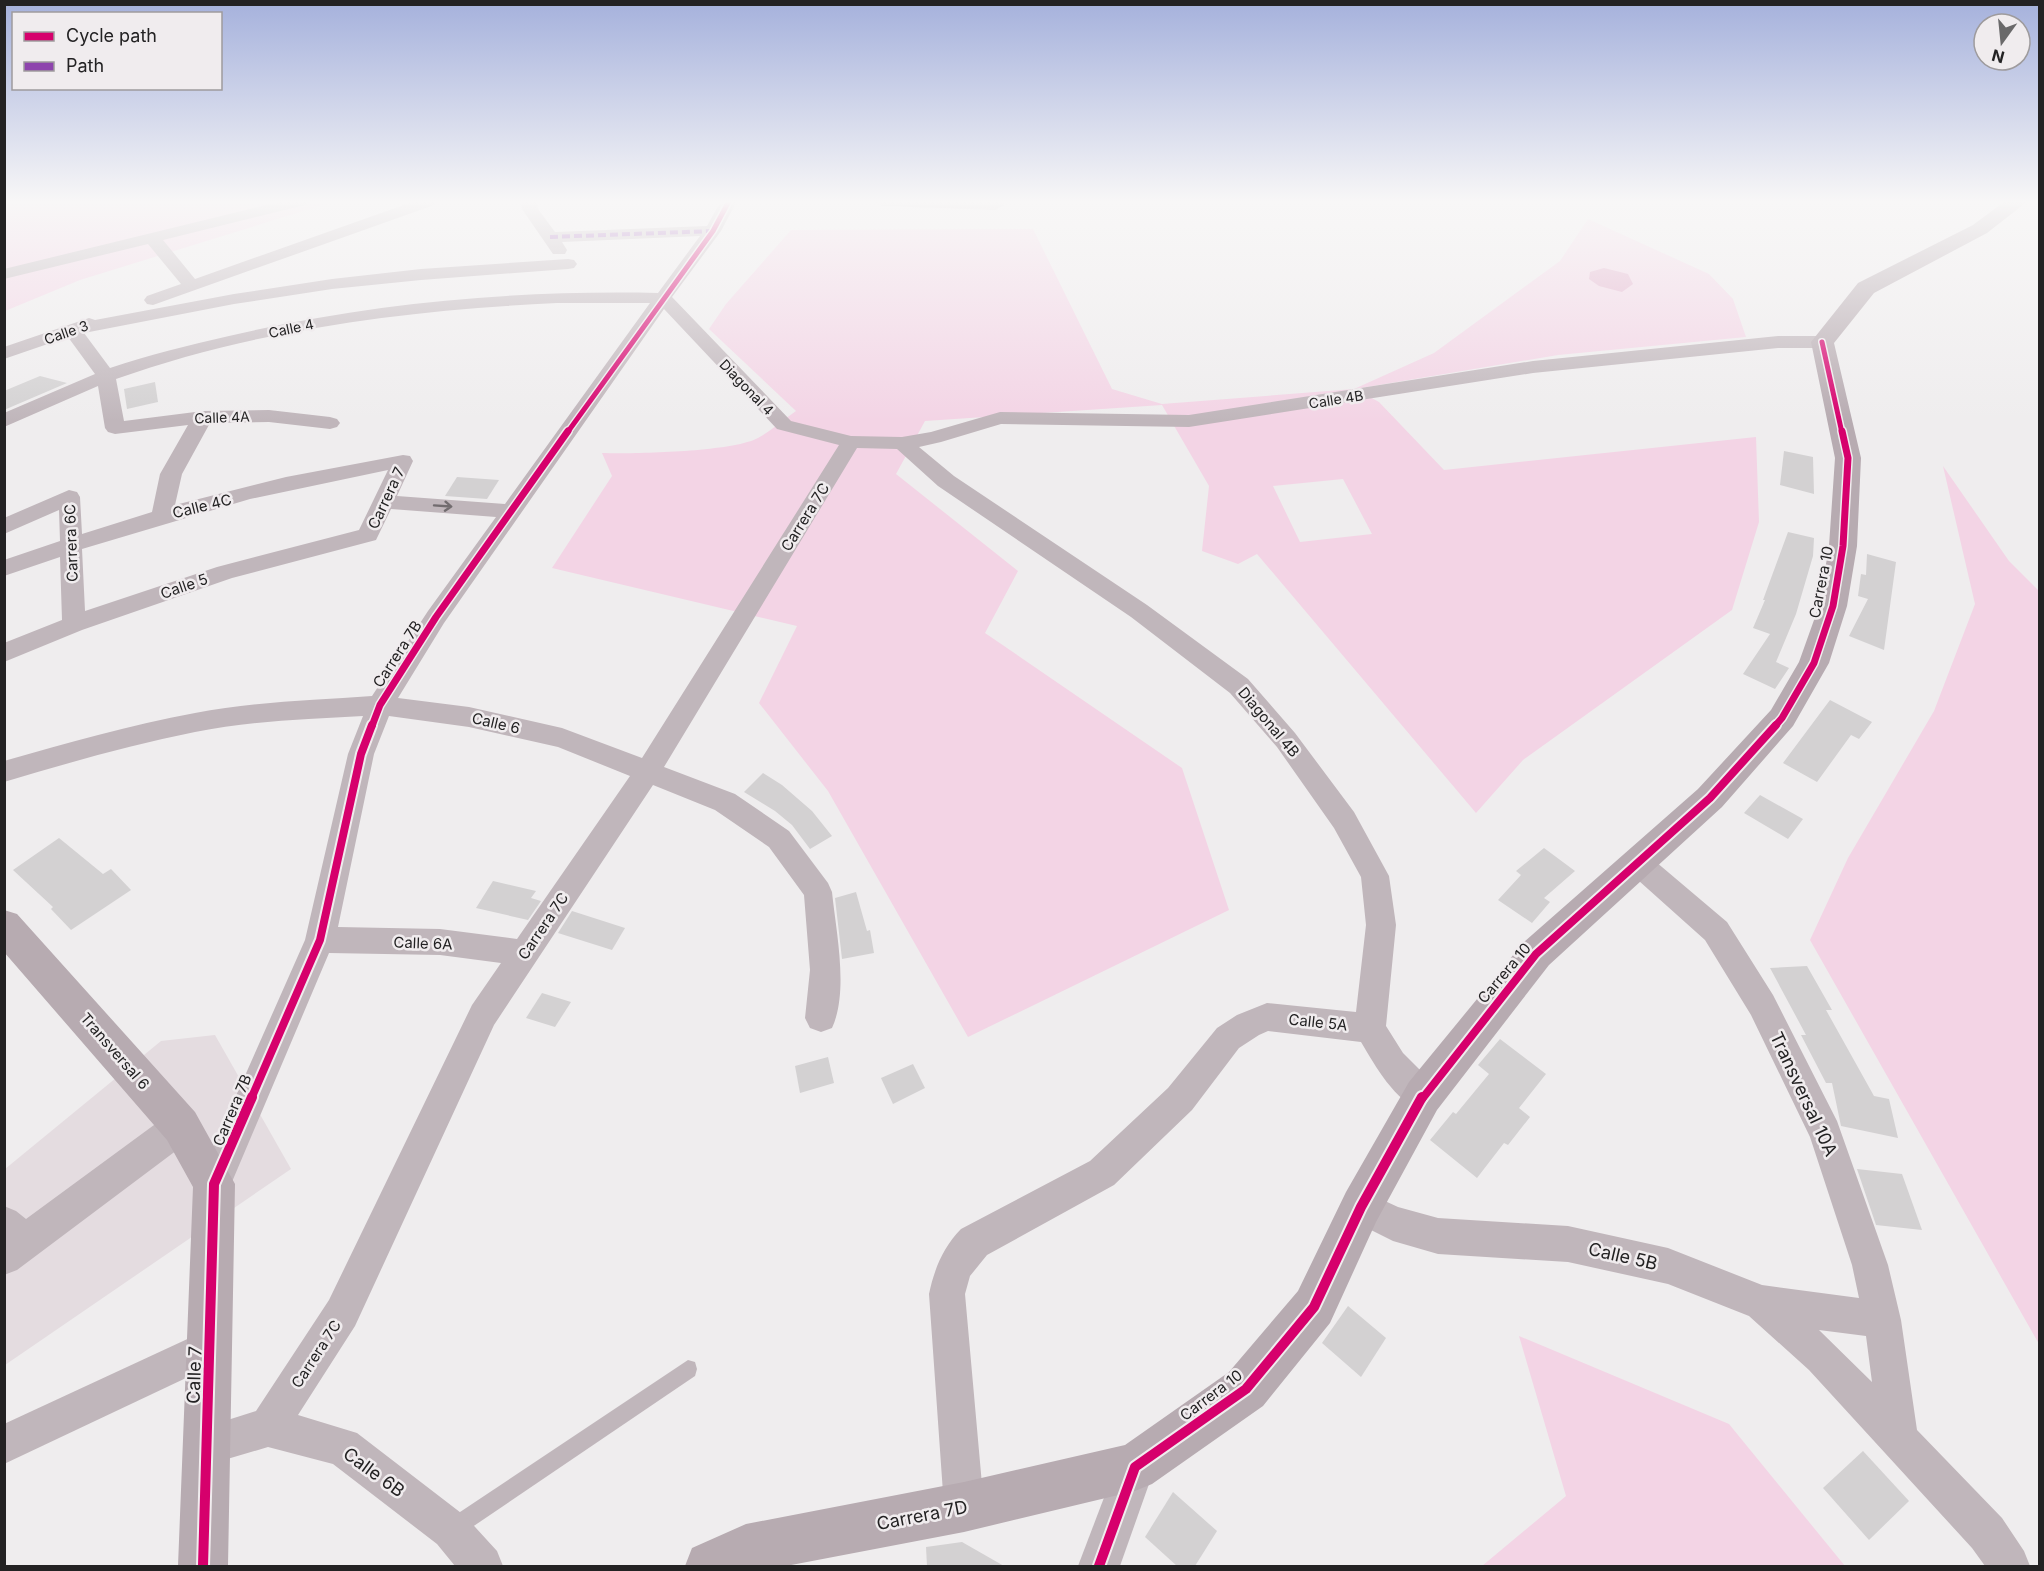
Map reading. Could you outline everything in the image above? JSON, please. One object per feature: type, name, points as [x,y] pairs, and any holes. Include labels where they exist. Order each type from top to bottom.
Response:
[{"type":"street","points":[[182,274],[192,286]]},
{"type":"street","name":"Calle 3","points":[[4,353],[225,274]]},
{"type":"street","points":[[106,376],[72,330],[205,304],[331,284],[420,274]]},
{"type":"street","points":[[575,274],[591,296]]},
{"type":"street","name":"Carrera 7B","points":[[214,1184],[320,940],[361,754],[380,705],[436,617],[681,274]]},
{"type":"street","points":[[1822,342],[1866,288],[1892,274]]},
{"type":"street","name":"Calle 4","points":[[4,421],[106,376],[209,346],[309,324],[406,308],[500,299],[591,296],[663,298]]},
{"type":"street","name":"Diagonal 4","points":[[663,298],[784,425],[851,442]]},
{"type":"street","name":"Calle 4B","points":[[851,442],[902,443],[934,438],[1000,418],[1189,421],[1533,367],[1778,342],[1822,342]]},
{"type":"street","name":"Carrera 10","points":[[1135,1467],[1246,1389],[1314,1307],[1361,1207],[1423,1096],[1536,954],[1710,798],[1782,718],[1814,663],[1835,594],[1843,546],[1848,458],[1822,342]]},
{"type":"street","name":"Calle 4A","points":[[106,376],[116,428],[203,417],[269,416],[330,423]]},
{"type":"street","points":[[162,516],[171,474],[203,417]]},
{"type":"street","name":"Carrera 7C","points":[[268,1427],[342,1313],[483,1015],[647,772],[851,442]]},
{"type":"street","name":"Diagonal 4B","points":[[902,443],[946,481],[1139,611],[1239,686],[1286,740],[1344,820],[1376,876],[1381,925],[1370,1028]]},
{"type":"street","name":"Calle 4C","points":[[4,567],[162,516],[285,484],[404,461]]},
{"type":"street","name":"Carrera 7","points":[[368,535],[404,461]]},
{"type":"street","name":"Carrera 6C","points":[[4,527],[69,497],[74,624]]},
{"type":"street","points":[[384,502],[512,511]]},
{"type":"street","name":"Calle 5","points":[[4,653],[74,624],[225,572],[368,535]]},
{"type":"street","name":"Calle 6","points":[[4,772],[105,742],[197,722],[286,711],[380,705],[470,717],[562,738],[725,802],[779,839],[818,892],[825,970],[821,1018]]},
{"type":"street","name":"Transversal 10A","points":[[1639,864],[1716,931],[1762,1005],[1825,1133],[1870,1265],[1882,1320],[1899,1439]]},
{"type":"street","name":"Transversal 6","points":[[4,925],[181,1126],[214,1184]]},
{"type":"street","name":"Calle 6A","points":[[320,940],[440,942],[525,953]]},
{"type":"street","name":"Calle 5A","points":[[964,1507],[946,1294],[950,1276],[958,1260],[974,1242],[1102,1173],[1180,1099],[1228,1038],[1248,1025],[1267,1017],[1370,1028]]},
{"type":"street","points":[[1370,1028],[1392,1064],[1423,1096]]},
{"type":"street","points":[[11,1240],[181,1126]]},
{"type":"street","name":"Calle 7","points":[[203,1566],[214,1184]]},
{"type":"street","name":"Calle 5B","points":[[1361,1207],[1393,1223],[1438,1236],[1568,1244],[1668,1266],[1762,1303],[1882,1320]]},
{"type":"street","points":[[1762,1303],[1822,1357],[1987,1533],[2009,1566]]},
{"type":"street","points":[[4,1445],[209,1348]]},
{"type":"street","points":[[207,1445],[268,1427]]},
{"type":"street","name":"Calle 6B","points":[[268,1427],[343,1447],[451,1530],[482,1566]]},
{"type":"street","points":[[1099,1566],[1135,1467]]},
{"type":"street","name":"Carrera 7D","points":[[710,1566],[746,1549],[964,1507],[1135,1467]]},
{"type":"lane","points":[[451,1530],[688,1370]]},
{"type":"shaded area","points":[[5,274],[98,274],[80,280],[5,311]]},
{"type":"shaded area","points":[[752,274],[1055,274],[1112,389],[1162,404],[1354,389],[1434,353],[1542,274],[1709,274],[1733,299],[1746,337],[1558,355],[1355,389],[1379,402],[1444,470],[1756,437],[1759,522],[1732,610],[1523,760],[1476,813],[1257,554],[1238,564],[1202,551],[1209,486],[1162,405],[925,421],[896,474],[1018,571],[985,633],[1182,768],[1229,910],[968,1037],[828,791],[759,703],[797,626],[552,568],[612,476],[602,453],[682,451],[745,443],[763,435],[796,411],[709,329],[726,304]],"holes":[[[1343,479],[1372,534],[1300,542],[1273,486]]]},
{"type":"shaded area","points":[[1590,274],[1628,274],[1633,284],[1622,292],[1599,286],[1589,279]]},
{"type":"shaded area","points":[[1943,466],[2009,561],[2039,591],[2039,1344],[1810,940],[1848,858],[1934,711],[1975,604]]},
{"type":"shaded area","points":[[215,1035],[291,1169],[5,1365],[5,1169],[161,1041]]},
{"type":"shaded area","points":[[1519,1336],[1729,1424],[1845,1566],[1482,1566],[1566,1496]]},
{"type":"building","points":[[40,376],[67,383],[4,410],[4,391]]},
{"type":"building","points":[[155,382],[158,402],[127,409],[124,389]]},
{"type":"building","points":[[1784,451],[1813,457],[1814,494],[1780,485]]},
{"type":"building","points":[[457,477],[499,480],[487,499],[445,496]]},
{"type":"building","points":[[1788,532],[1814,538],[1813,556],[1796,614],[1776,662],[1789,668],[1775,689],[1743,674],[1770,634],[1753,628]]},
{"type":"building","points":[[1867,554],[1896,562],[1884,650],[1849,636],[1868,599],[1858,596],[1861,574],[1866,575]]},
{"type":"building","points":[[1830,700],[1872,722],[1859,739],[1851,735],[1817,782],[1783,763]]},
{"type":"building","points":[[763,773],[782,785],[812,811],[832,836],[810,849],[792,825],[775,811],[744,792]]},
{"type":"building","points":[[1760,795],[1803,819],[1788,839],[1744,813]]},
{"type":"building","points":[[59,838],[103,874],[111,869],[131,890],[71,930],[51,909],[53,907],[13,870]]},
{"type":"building","points":[[1544,848],[1575,871],[1544,898],[1550,902],[1532,923],[1498,900],[1521,875],[1516,871]]},
{"type":"building","points":[[493,881],[536,891],[531,898],[541,901],[528,920],[476,908]]},
{"type":"building","points":[[856,892],[867,931],[870,930],[874,953],[842,959],[835,898]]},
{"type":"building","points":[[572,911],[625,928],[612,950],[558,933]]},
{"type":"building","points":[[1807,966],[1832,1010],[1826,1010],[1874,1096],[1889,1099],[1898,1138],[1841,1126],[1832,1083],[1826,1083],[1801,1035],[1806,1035],[1770,968]]},
{"type":"building","points":[[542,993],[571,1002],[555,1027],[526,1018]]},
{"type":"building","points":[[1500,1039],[1546,1074],[1519,1108],[1530,1117],[1508,1145],[1504,1143],[1477,1178],[1430,1140],[1453,1112],[1456,1114],[1489,1074],[1478,1065]]},
{"type":"building","points":[[828,1057],[834,1083],[800,1093],[795,1066]]},
{"type":"building","points":[[913,1064],[925,1088],[893,1104],[881,1078]]},
{"type":"building","points":[[1857,1169],[1902,1174],[1922,1230],[1876,1225]]},
{"type":"building","points":[[1348,1306],[1386,1338],[1361,1377],[1322,1343]]},
{"type":"building","points":[[1863,1451],[1909,1501],[1869,1540],[1823,1488]]},
{"type":"building","points":[[1173,1492],[1217,1531],[1195,1566],[1177,1566],[1145,1537]]},
{"type":"building","points":[[962,1542],[1004,1566],[927,1566],[926,1547]]},
{"type":"cycle path","points":[[203,1566],[214,1184],[320,940],[361,754],[380,705],[436,617],[681,274]]},
{"type":"cycle path","points":[[1099,1566],[1135,1467],[1246,1389],[1314,1307],[1361,1207],[1423,1096],[1536,954],[1710,798],[1782,718],[1814,663],[1833,606],[1843,546],[1848,458],[1822,342]]}]
